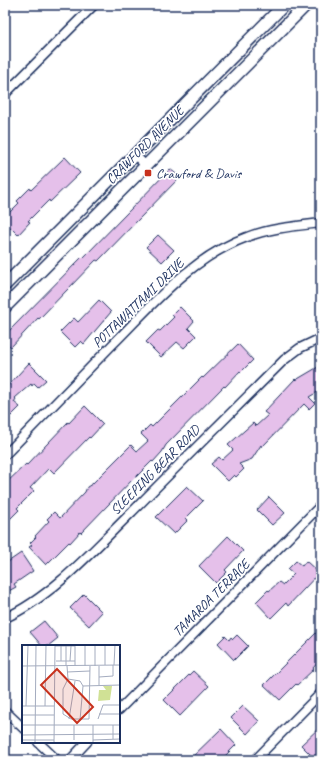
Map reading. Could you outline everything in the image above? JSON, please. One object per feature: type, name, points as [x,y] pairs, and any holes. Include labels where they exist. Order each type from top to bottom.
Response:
[{"type":"main road","name":"CRAWFORD AVENUE","points":[[5,285],[284,5]]},
{"type":"main road","name":"CRAWFORD AVENUE","points":[[5,307],[306,5]]},
{"type":"street","points":[[5,94],[94,5]]},
{"type":"street","points":[[135,155],[146,166]]},
{"type":"street","name":"POTTAWATTAMI DRIVE","points":[[5,455],[156,300],[189,269],[217,251],[247,237],[276,229],[321,223]]},
{"type":"street","name":"SLEEPING BEAR ROAD","points":[[5,618],[16,613],[44,595],[85,559],[284,360],[300,348],[321,338]]},
{"type":"street","name":"TAMAROA TERRACE","points":[[120,709],[321,505]]},
{"type":"street","points":[[255,760],[321,693]]},
{"type":"street","points":[[5,711],[22,727]]},
{"type":"street","points":[[39,743],[57,760]]},
{"type":"street","points":[[70,760],[86,743]]},
{"type":"building","points":[[65,157],[80,173],[28,221],[30,222],[18,235],[5,222],[5,217],[19,203],[17,201],[30,188],[31,190]]},
{"type":"building","points":[[170,169],[180,177],[98,261],[96,260],[39,319],[38,318],[11,347],[5,342],[5,335]]},
{"type":"building","points":[[158,235],[174,250],[162,262],[146,247]]},
{"type":"building","points":[[99,300],[111,312],[84,344],[81,341],[75,347],[60,332],[74,318],[78,322]]},
{"type":"building","points":[[180,307],[194,321],[188,328],[196,336],[184,348],[177,342],[161,357],[146,342],[174,317],[172,315]]},
{"type":"building","points":[[238,344],[253,360],[225,387],[224,386],[166,445],[153,462],[152,461],[135,477],[81,533],[80,532],[70,543],[69,542],[46,565],[29,547],[32,545],[30,543],[36,537],[35,536],[49,521],[47,519],[54,512],[60,518],[85,492],[87,487],[92,484],[131,445],[137,451],[148,441],[141,434],[150,425],[152,427],[202,377],[203,378]]},
{"type":"building","points":[[29,363],[46,380],[38,387],[34,383],[32,386],[31,384],[15,398],[16,399],[14,402],[20,407],[11,416],[5,410],[5,389]]},
{"type":"building","points":[[318,367],[321,372],[321,390],[309,397],[315,403],[309,409],[304,404],[262,447],[261,445],[252,459],[239,464],[244,469],[236,477],[234,475],[228,481],[211,464],[219,457],[222,460],[233,450],[228,445],[253,423],[256,426],[268,415],[264,412],[295,379],[296,380]]},
{"type":"building","points":[[85,406],[103,424],[54,473],[49,468],[30,488],[34,491],[17,508],[19,510],[5,524],[5,484],[26,464],[27,465]]},
{"type":"building","points":[[187,486],[203,501],[186,518],[188,520],[174,534],[156,517]]},
{"type":"building","points":[[269,497],[285,513],[272,525],[257,510]]},
{"type":"building","points":[[228,536],[243,551],[225,570],[227,572],[216,583],[199,566]]},
{"type":"building","points":[[21,553],[33,571],[14,584],[16,587],[5,593],[5,564]]},
{"type":"building","points":[[296,561],[302,566],[306,561],[319,573],[288,606],[286,603],[271,618],[256,602],[268,590],[269,591],[279,582],[283,585],[294,574],[288,569]]},
{"type":"building","points":[[84,594],[102,612],[89,626],[70,608]]},
{"type":"building","points":[[44,621],[58,638],[49,645],[41,645],[30,632]]},
{"type":"building","points":[[321,628],[321,659],[313,668],[314,669],[280,700],[264,685]]},
{"type":"building","points":[[237,635],[248,646],[234,660],[218,643],[225,636],[229,640],[231,637],[233,639]]},
{"type":"building","points":[[193,671],[209,686],[180,716],[164,700]]},
{"type":"building","points":[[243,706],[259,721],[247,734],[231,718]]},
{"type":"building","points":[[321,726],[321,757],[316,760],[301,745]]},
{"type":"building","points":[[221,729],[236,745],[224,757],[223,756],[219,760],[189,760]]},
{"type":"place","name":"Crawford & Davis","points":[[148,173]]}]
